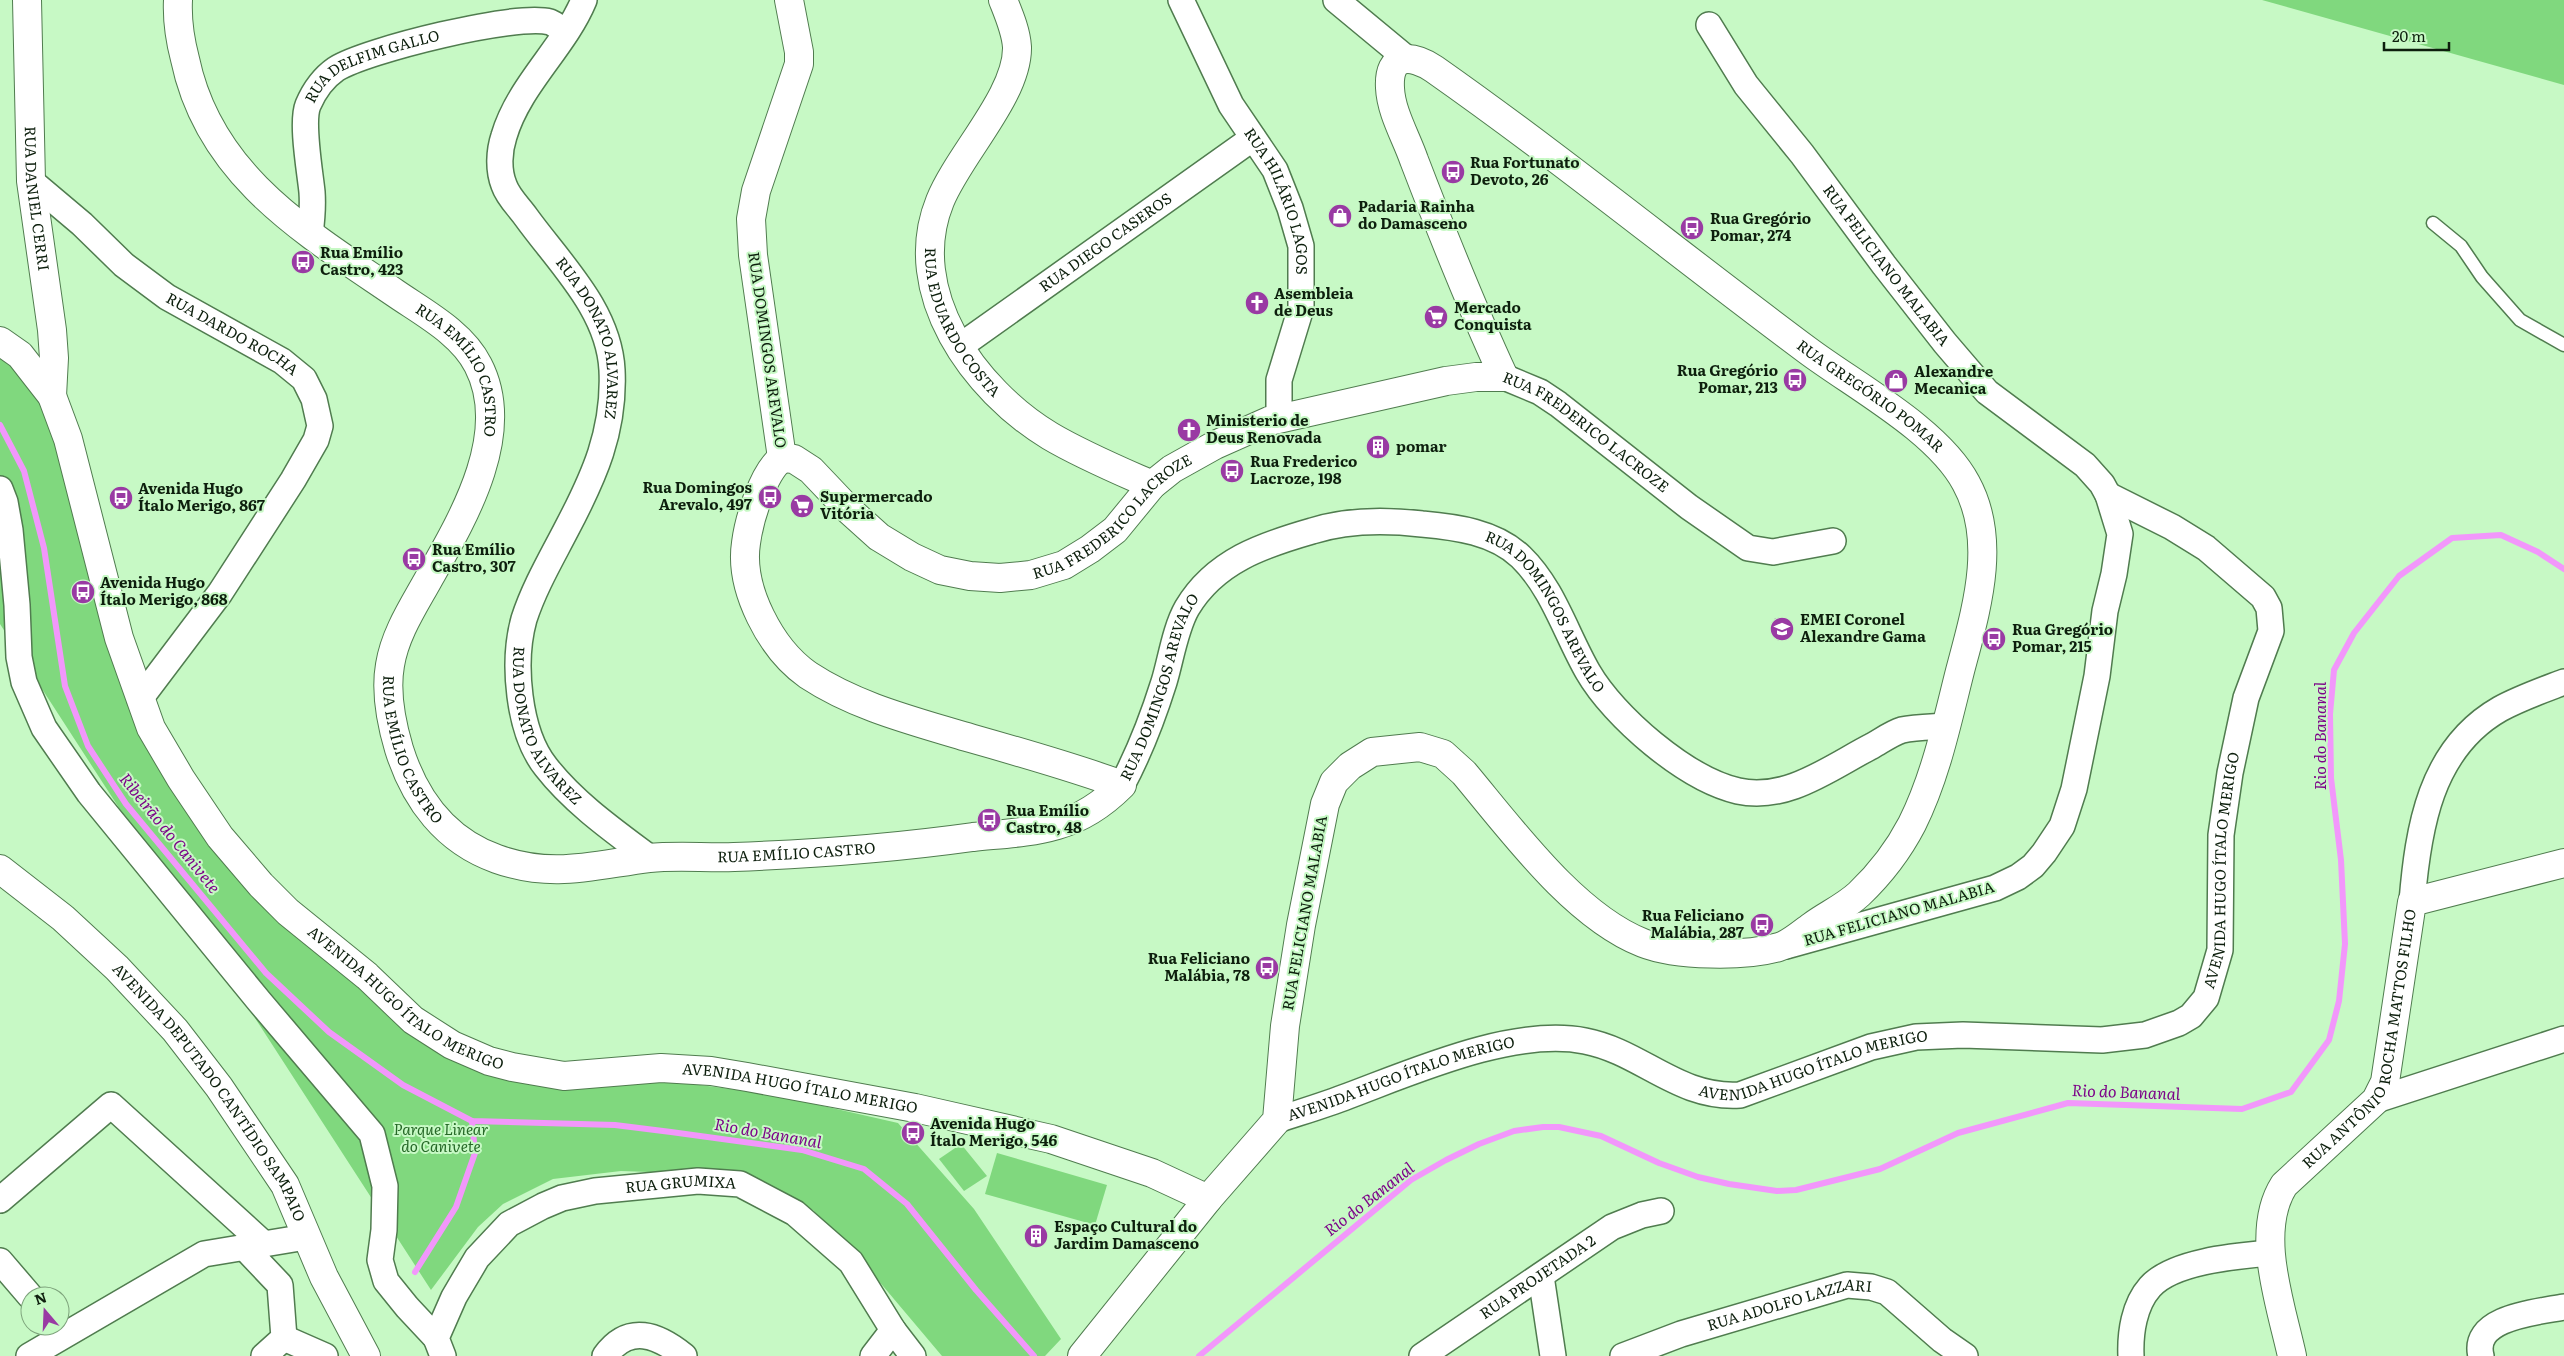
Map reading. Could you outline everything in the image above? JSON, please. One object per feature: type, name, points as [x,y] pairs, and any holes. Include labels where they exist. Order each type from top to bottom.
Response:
[{"type":"street","name":"RUA DANIEL CERRI","points":[[27,0],[31,181],[52,330],[54,358],[52,396]]},
{"type":"street","name":"RUA EMÍLIO CASTRO","points":[[178,0],[183,50],[191,89],[202,116],[221,148],[277,209],[439,323],[465,345],[479,365],[491,402],[491,422],[484,464],[466,507],[404,622],[390,661],[387,687],[390,715],[405,765],[422,801],[442,826],[468,846],[496,859],[528,867],[570,870],[650,858],[804,853],[934,842],[1041,829],[1067,822],[1092,810],[1122,785]]},
{"type":"street","name":"RUA DONATO ALVAREZ","points":[[584,0],[566,32],[546,59],[507,126],[503,138],[500,169],[504,185],[513,199],[558,262],[585,293],[596,314],[612,368],[612,409],[606,439],[581,501],[535,590],[524,621],[519,650],[519,684],[523,715],[532,747],[546,767],[614,832],[650,858]]},
{"type":"street","name":"RUA DOMINGOS AREVALO","points":[[789,0],[799,52],[798,64],[756,191],[751,219],[753,255],[782,458],[770,471],[748,532],[745,571],[762,622],[779,646],[806,674],[838,692],[904,719],[1072,767],[1122,785],[1136,759],[1164,684],[1186,609],[1213,576],[1232,561],[1276,541],[1317,529],[1362,522],[1410,522],[1446,526],[1484,535],[1502,543],[1520,556],[1538,576],[1589,673],[1610,703],[1643,736],[1681,763],[1737,791],[1762,794],[1785,789],[1806,782],[1901,730],[1946,726]]},
{"type":"street","name":"RUA EDUARDO COSTA","points":[[1002,0],[1015,35],[1017,46],[1012,78],[940,201],[929,249],[936,298],[959,347],[990,389],[1015,411],[1049,435],[1152,485]]},
{"type":"street","name":"RUA HILÁRIO LAGOS","points":[[1181,0],[1231,105],[1274,170],[1290,208],[1301,246],[1301,308],[1279,380],[1279,418]]},
{"type":"street","name":"RUA GREGÓRIO POMAR","points":[[1336,0],[1406,58],[1420,60],[1521,130],[1810,353],[1875,397],[1932,441],[1955,463],[1968,486],[1978,511],[1983,545],[1973,622],[1930,781],[1913,822],[1898,848],[1856,896],[1781,947]]},
{"type":"street","name":"RUA DELFIM GALLO","points":[[310,234],[313,210],[308,160],[307,107],[316,90],[336,69],[358,58],[421,41],[512,21],[550,22],[566,32]]},
{"type":"street","name":"RUA FELICIANO MALABIA","points":[[1277,1120],[1287,1016],[1310,870],[1325,804],[1334,782],[1350,766],[1372,752],[1420,747],[1443,754],[1464,773],[1582,906],[1614,928],[1646,944],[1677,951],[1722,954],[1781,947],[1995,888],[2018,877],[2033,866],[2062,826],[2074,789],[2097,676],[2105,611],[2114,574],[2120,534],[2108,495],[2102,484],[2086,465],[1987,392],[1957,357],[1884,265],[1802,154],[1746,85],[1709,25]]},
{"type":"street","points":[[1406,58],[1399,61],[1391,71],[1390,90],[1394,108],[1421,178],[1504,377]]},
{"type":"street","name":"RUA DIEGO CASEROS","points":[[959,347],[1253,138]]},
{"type":"street","name":"RUA DARDO ROCHA","points":[[31,181],[82,224],[124,265],[167,298],[282,361],[304,378],[314,399],[320,426],[316,440],[293,480],[220,593],[140,699]]},
{"type":"street","name":"AVENIDA HUGO ÍTALO MERIGO","points":[[0,341],[20,355],[52,396],[68,439],[113,616],[140,699],[151,728],[199,808],[261,885],[288,912],[367,976],[412,1020],[452,1045],[496,1063],[564,1076],[661,1068],[711,1070],[915,1108],[1051,1139],[1152,1173],[1208,1198],[1277,1120],[1461,1057],[1500,1046],[1534,1040],[1561,1038],[1603,1046],[1699,1092],[1740,1096],[1871,1047],[1908,1038],[1963,1035],[2102,1040],[2145,1035],[2179,1023],[2191,1016],[2206,998],[2220,950],[2221,835],[2230,772],[2246,698],[2271,631],[2269,608],[2262,597],[2206,548],[2172,527],[2108,495]]},
{"type":"street","name":"RUA FREDERICO LACROZE","points":[[782,458],[794,458],[812,470],[880,537],[912,558],[940,570],[970,576],[1000,578],[1032,575],[1064,564],[1090,549],[1115,530],[1152,485],[1172,469],[1216,445],[1279,418],[1446,381],[1476,377],[1504,377],[1540,392],[1558,404],[1689,507],[1748,548],[1773,552],[1833,541]]},
{"type":"street","points":[[0,489],[5,502],[10,530],[9,632],[24,682],[44,728],[89,793],[259,1001],[372,1134],[385,1186],[384,1230],[380,1260],[386,1281],[439,1342]]},
{"type":"street","name":"RUA ANTÔNIO ROCHA MATTOS FILHO","points":[[2270,1253],[2270,1225],[2275,1198],[2284,1185],[2376,1100],[2385,1082],[2412,902],[2416,860],[2427,803],[2437,778],[2454,748],[2472,729],[2500,709],[2564,682]]},
{"type":"street","points":[[2412,902],[2564,863]]},
{"type":"street","name":"AVENIDA DEPUTADO CANTÍDIO SAMPAIO","points":[[0,869],[63,918],[117,968],[175,1030],[219,1087],[285,1185],[324,1277],[366,1356]]},
{"type":"street","points":[[2376,1100],[2564,1039]]},
{"type":"street","points":[[0,1200],[111,1105],[254,1246],[280,1284],[284,1338]]},
{"type":"street","name":"RUA GRUMIXA","points":[[439,1342],[454,1297],[477,1258],[509,1224],[562,1198],[595,1191],[698,1182],[740,1184],[795,1213],[851,1262],[893,1330],[913,1356]]},
{"type":"street","points":[[1084,1353],[1208,1198]]},
{"type":"street","name":"RUA PROJETADA 2","points":[[1422,1356],[1541,1276],[1582,1245],[1612,1227],[1633,1218],[1661,1211]]},
{"type":"street","points":[[70,1326],[204,1254],[306,1237]]},
{"type":"street","points":[[2131,1356],[2130,1341],[2137,1308],[2150,1286],[2171,1273],[2196,1264],[2225,1257],[2270,1253],[2292,1356]]},
{"type":"street","points":[[0,1261],[21,1286]]},
{"type":"street","points":[[1541,1276],[1553,1356]]},
{"type":"street","name":"RUA ADOLFO LAZZARI","points":[[1623,1356],[1682,1334],[1847,1284],[1871,1287],[1887,1292],[1942,1340],[1965,1356]]},
{"type":"street","points":[[2481,1356],[2479,1348],[2484,1333],[2501,1322],[2564,1307]]},
{"type":"street","points":[[873,1356],[893,1330]]},
{"type":"street","points":[[605,1356],[620,1341],[637,1335],[655,1337],[684,1356]]},
{"type":"street","points":[[29,1356],[54,1336]]},
{"type":"street","points":[[264,1356],[284,1338]]},
{"type":"street","points":[[284,1338],[326,1356]]},
{"type":"lane","points":[[2434,223],[2462,246],[2482,277],[2520,320],[2564,345]]},
{"type":"green space","points":[[2262,0],[2564,0],[2564,85]]},
{"type":"green space","name":"Parque Linear do Canivete","points":[[0,356],[19,373],[47,405],[142,724],[332,951],[508,1073],[670,1081],[775,1095],[898,1123],[974,1209],[1061,1339],[1045,1356],[942,1356],[856,1254],[813,1210],[741,1187],[677,1173],[621,1171],[553,1179],[503,1204],[478,1227],[431,1290],[0,624]]},
{"type":"green space","points":[[961,1144],[987,1176],[964,1191],[939,1159]]},
{"type":"green space","points":[[997,1153],[1107,1185],[1095,1225],[985,1194]]},
{"type":"waterway","name":"Ribeirão do Canivete","points":[[0,425],[24,471],[44,548],[65,686],[88,746],[126,804],[266,973],[329,1032],[403,1085],[472,1121],[615,1125],[802,1150],[864,1169],[907,1204],[976,1290],[1034,1356]]},
{"type":"waterway","name":"Rio do Bananal","points":[[1199,1356],[1411,1180],[1479,1144],[1514,1131],[1559,1127],[1601,1136],[1659,1163],[1698,1177],[1777,1191],[1796,1190],[1880,1169],[1958,1133],[2068,1103],[2242,1109],[2291,1092],[2329,1040],[2339,1001],[2345,944],[2341,860],[2331,778],[2330,714],[2334,670],[2354,633],[2399,576],[2452,538],[2501,535],[2538,552],[2564,569]]},
{"type":"waterway","points":[[415,1272],[456,1207],[475,1153],[472,1121]]},
{"type":"place","name":"Rua Fortunato Devoto, 26","points":[[1453,172]]},
{"type":"place","name":"Padaria Rainha do Damasceno","points":[[1340,216]]},
{"type":"place","name":"Rua Gregório Pomar, 274","points":[[1692,228]]},
{"type":"place","name":"Rua Emílio Castro, 423","points":[[303,262]]},
{"type":"place","name":"Asembleia de Deus","points":[[1257,303]]},
{"type":"place","name":"Mercado Conquista","points":[[1436,317]]},
{"type":"place","name":"Rua Gregório Pomar, 213","points":[[1795,380]]},
{"type":"place","name":"Alexandre Mecanica","points":[[1896,381]]},
{"type":"place","name":"Ministerio de Deus Renovada","points":[[1189,430]]},
{"type":"place","name":"pomar","points":[[1378,447]]},
{"type":"place","name":"Rua Frederico Lacroze, 198","points":[[1232,471]]},
{"type":"place","name":"Rua Domingos Arevalo, 497","points":[[770,497]]},
{"type":"place","name":"Avenida Hugo Ítalo Merigo, 867","points":[[121,498]]},
{"type":"place","name":"Supermercado Vitória","points":[[802,506]]},
{"type":"place","name":"Rua Emílio Castro, 307","points":[[414,559]]},
{"type":"place","name":"Avenida Hugo Ítalo Merigo, 868","points":[[83,592]]},
{"type":"place","name":"EMEI Coronel Alexandre Gama","points":[[1782,629]]},
{"type":"place","name":"Rua Gregório Pomar, 215","points":[[1994,639]]},
{"type":"place","name":"Rua Emílio Castro, 48","points":[[989,820]]},
{"type":"place","name":"Rua Feliciano Malábia, 287","points":[[1762,925]]},
{"type":"place","name":"Rua Feliciano Malábia, 78","points":[[1267,968]]},
{"type":"place","name":"Avenida Hugo Ítalo Merigo, 546","points":[[913,1133]]},
{"type":"place","name":"Espaço Cultural do Jardim Damasceno","points":[[1036,1236]]}]
